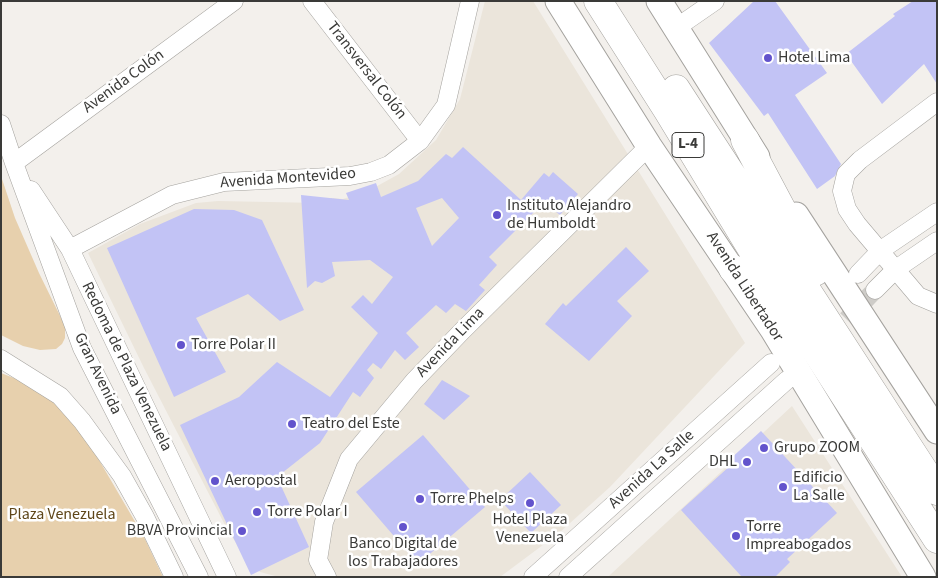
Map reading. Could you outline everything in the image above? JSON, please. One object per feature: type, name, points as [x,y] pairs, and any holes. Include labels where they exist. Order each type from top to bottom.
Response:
[{"type":"main road","name":"Avenida Libertador","points":[[558,1],[649,146],[733,269],[829,421],[923,577]]},
{"type":"main road","name":"Avenida Libertador","points":[[598,1],[668,111],[776,290],[937,539]]},
{"type":"main road","name":"L-4","points":[[619,1],[937,491]]},
{"type":"main road","name":"L-4","points":[[659,1],[746,140],[937,430]]},
{"type":"main road","name":"L-4","points":[[746,140],[893,422]]},
{"type":"main road","name":"L-4","points":[[733,269],[765,300],[849,401]]},
{"type":"street","name":"Avenida Colón","points":[[14,163],[234,1]]},
{"type":"street","name":"Transversal Colón","points":[[312,1],[420,141]]},
{"type":"street","name":"Avenida Montevideo","points":[[70,249],[172,195],[224,182],[350,176],[371,172],[389,165],[420,141],[446,105],[470,1]]},
{"type":"street","points":[[676,28],[715,1]]},
{"type":"street","points":[[937,102],[860,160],[846,174],[842,191],[847,209],[918,296],[937,304]]},
{"type":"street","points":[[1,124],[14,163]]},
{"type":"street","name":"Avenida Lima","points":[[327,577],[318,560],[324,522],[349,459],[414,381],[457,336],[649,146]]},
{"type":"street","name":"Redoma de Plaza Venezuela","points":[[14,163],[70,249],[227,577]]},
{"type":"street","name":"Gran Avenida","points":[[14,163],[82,348],[199,577]]},
{"type":"street","points":[[858,274],[881,250],[937,212]]},
{"type":"street","points":[[875,290],[896,269],[937,241]]},
{"type":"street","name":"Gran Avenida","points":[[1,359],[60,396],[82,421],[122,476],[145,517],[174,577]]},
{"type":"street","name":"Avenida La Salle","points":[[533,577],[771,363]]},
{"type":"street","name":"Avenida La Salle","points":[[568,577],[787,380]]},
{"type":"shaded area","points":[[485,1],[533,1],[745,343],[610,487],[559,533],[500,577],[279,577],[260,572],[241,551],[226,527],[144,368],[88,253],[140,224],[196,203],[218,201],[320,203],[331,198],[343,199],[370,190],[399,174],[436,140],[460,99]]},
{"type":"shaded area","points":[[792,406],[902,577],[608,577],[611,574]]},
{"type":"green space","points":[[1,176],[15,218],[65,326],[65,338],[56,349],[40,350],[23,346],[1,335]]},
{"type":"green space","name":"Plaza Venezuela","points":[[1,373],[47,391],[78,424],[144,537],[163,577],[1,577]]},
{"type":"building","name":"Hotel Lima","points":[[754,1],[775,1],[827,73],[795,95],[841,164],[835,176],[817,189],[768,113],[764,116],[709,43]]},
{"type":"building","points":[[913,1],[937,1],[937,84],[924,64],[882,104],[846,54],[895,16],[893,14]]},
{"type":"building","points":[[463,147],[521,200],[544,173],[549,177],[553,172],[578,194],[560,215],[544,202],[489,257],[497,265],[479,285],[485,290],[466,311],[455,304],[446,313],[436,305],[406,333],[419,347],[405,360],[395,350],[381,369],[373,363],[367,370],[374,378],[360,397],[353,392],[320,443],[277,477],[309,547],[251,575],[180,425],[239,397],[277,362],[330,397],[378,333],[351,307],[363,295],[372,304],[393,277],[370,260],[332,262],[335,276],[322,283],[315,281],[307,288],[301,195],[349,200],[346,193],[376,183],[381,197],[418,181],[446,154],[452,158]],"holes":[[[442,198],[459,218],[432,246],[416,208]]]},
{"type":"building","points":[[194,209],[234,210],[262,220],[304,310],[280,321],[248,294],[196,318],[226,372],[174,397],[107,248]]},
{"type":"building","points":[[626,247],[649,271],[617,301],[632,316],[589,361],[545,324],[563,303],[566,306]]},
{"type":"building","points":[[442,380],[470,396],[444,420],[424,404]]},
{"type":"building","points":[[761,431],[837,513],[787,559],[790,562],[775,577],[742,577],[681,510],[731,465],[728,461]]},
{"type":"building","name":"Torre Phelps","points":[[423,435],[485,507],[418,564],[356,492]]},
{"type":"building","name":"Hotel Plaza Venezuela","points":[[530,472],[561,505],[531,533],[500,500]]},
{"type":"tunnel","points":[[828,339],[875,290]]},
{"type":"place","name":"Hotel Lima","points":[[768,58]]},
{"type":"place","name":"Instituto Alejandro de Humboldt","points":[[497,215]]},
{"type":"place","name":"Torre Polar II","points":[[181,345]]},
{"type":"place","name":"Teatro del Este","points":[[292,424]]},
{"type":"place","name":"Grupo ZOOM","points":[[764,448]]},
{"type":"place","name":"DHL","points":[[747,462]]},
{"type":"place","name":"Aeropostal","points":[[215,481]]},
{"type":"place","name":"Edificio La Salle","points":[[783,487]]},
{"type":"place","name":"Torre Phelps","points":[[420,499]]},
{"type":"place","name":"Hotel Plaza Venezuela","points":[[530,503]]},
{"type":"place","name":"Torre Polar I","points":[[257,512]]},
{"type":"place","name":"Banco Digital de los Trabajadores","points":[[403,527]]},
{"type":"place","name":"BBVA Provincial","points":[[242,531]]},
{"type":"place","name":"Torre Impreabogados","points":[[736,536]]}]
